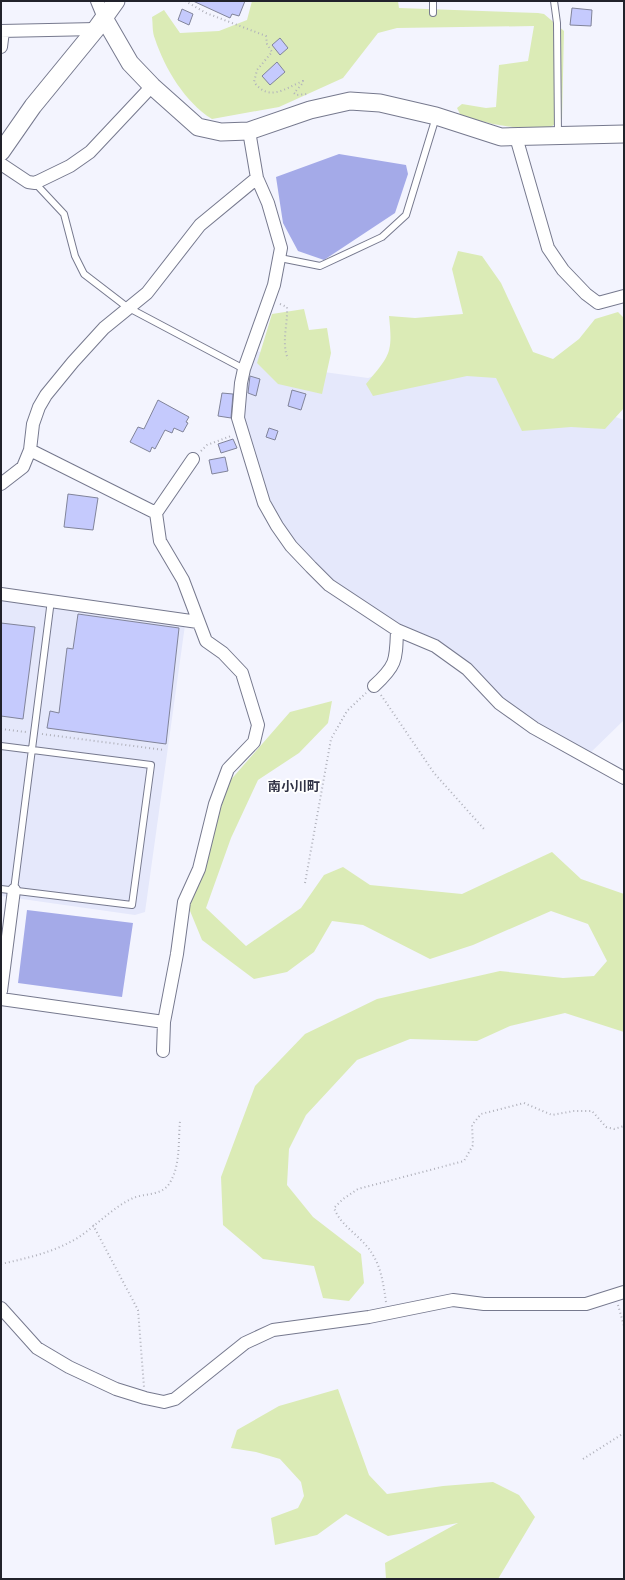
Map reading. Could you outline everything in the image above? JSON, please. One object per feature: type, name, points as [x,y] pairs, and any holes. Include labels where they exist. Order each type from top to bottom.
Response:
[{"type":"street","points":[[97,1],[100,24],[130,63],[152,86],[198,127],[221,132],[250,131],[310,110],[350,101],[380,103],[436,116],[501,137],[516,138],[558,135],[624,134]]},
{"type":"street","points":[[1,152],[33,106],[100,24],[116,1]]},
{"type":"street","points":[[1,47],[2,31],[100,24]]},
{"type":"street","points":[[1,164],[28,182],[35,183],[70,166],[90,152],[152,86]]},
{"type":"street","points":[[250,131],[258,178],[268,203],[281,248],[274,285],[244,369],[241,383],[238,418],[241,433],[264,503],[291,546],[329,585],[397,630],[435,646],[467,669],[499,703],[534,728],[584,758],[624,778]]},
{"type":"street","points":[[516,138],[548,248],[563,270],[586,294],[598,302],[624,296]]},
{"type":"street","points":[[1,484],[23,467],[30,450],[33,424],[46,395],[104,328],[127,307],[147,293],[200,225],[258,178]]},
{"type":"street","points":[[30,450],[156,513]]},
{"type":"street","points":[[163,1051],[164,1022],[177,954],[184,902],[199,869],[215,804],[228,769],[254,742],[258,725],[242,673],[223,653],[206,641],[183,580],[160,541],[156,513],[193,459]]},
{"type":"street","points":[[1,594],[52,600],[198,622]]},
{"type":"street","points":[[374,686],[390,672],[396,655],[397,630]]},
{"type":"street","points":[[1,991],[14,890]]},
{"type":"street","points":[[1,999],[164,1022]]},
{"type":"street","points":[[1,1308],[36,1348],[69,1367],[116,1388],[164,1402],[175,1399],[245,1343],[273,1330],[388,1314],[454,1300],[484,1304],[586,1304],[620,1293]]},
{"type":"lane","points":[[433,1],[433,13]]},
{"type":"lane","points":[[554,1],[557,23],[558,135]]},
{"type":"lane","points":[[280,258],[320,266],[382,236],[392,228],[406,215],[436,116]]},
{"type":"lane","points":[[35,183],[64,214],[75,256],[84,274],[127,307],[244,369]]},
{"type":"lane","points":[[14,890],[52,600]]},
{"type":"lane","points":[[1,746],[151,764],[132,905],[1,889]]},
{"type":"path","points":[[185,1],[206,13],[266,36],[267,44],[272,52],[258,70],[254,82],[261,91],[269,93],[276,92],[303,81],[294,93],[307,94],[310,110]]},
{"type":"path","points":[[287,307],[288,322],[284,345],[288,359]]},
{"type":"path","points":[[193,459],[207,445],[241,433]]},
{"type":"path","points":[[305,883],[331,739],[347,711],[374,686],[434,773],[484,828]]},
{"type":"path","points":[[1,729],[164,750]]},
{"type":"path","points":[[388,1314],[382,1272],[369,1248],[338,1217],[334,1208],[343,1199],[358,1189],[464,1161],[473,1145],[472,1125],[481,1114],[524,1103],[552,1115],[574,1110],[592,1111],[606,1128],[614,1129],[624,1126]]},
{"type":"path","points":[[1,1264],[41,1255],[78,1237],[103,1217],[134,1198],[157,1193],[168,1185],[176,1170],[180,1121]]},
{"type":"path","points":[[93,1225],[138,1310],[146,1398]]},
{"type":"path","points":[[620,1293],[624,1326]]},
{"type":"path","points":[[583,1459],[624,1433]]},
{"type":"shaded area","points":[[252,348],[287,367],[368,378],[427,357],[505,365],[602,412],[624,420],[624,720],[585,758],[534,728],[467,669],[329,585],[277,526],[246,448],[241,383]]},
{"type":"shaded area","points":[[1,600],[185,625],[145,912],[135,915],[1,896]]},
{"type":"green space","points":[[252,1],[398,1],[399,8],[544,14],[564,31],[562,119],[544,132],[493,124],[461,116],[457,108],[462,104],[486,108],[496,107],[499,65],[528,61],[534,26],[397,28],[378,33],[343,78],[279,107],[212,119],[193,104],[170,73],[154,36],[152,17],[164,10],[180,33],[219,31],[247,20]]},
{"type":"green space","points":[[458,251],[482,256],[501,283],[533,352],[553,359],[579,339],[595,319],[618,312],[624,318],[624,408],[605,429],[571,427],[522,431],[496,378],[467,376],[373,396],[366,384],[385,360],[388,353],[390,347],[389,316],[415,318],[463,314],[452,269]]},
{"type":"green space","points":[[304,309],[309,330],[327,328],[331,353],[322,394],[278,384],[257,363],[272,314]]},
{"type":"green space","points":[[332,701],[328,723],[299,753],[258,780],[231,838],[206,908],[246,946],[301,908],[324,875],[343,867],[370,885],[462,894],[552,852],[581,879],[624,894],[624,1032],[565,1013],[510,1026],[477,1041],[410,1039],[357,1060],[306,1115],[289,1149],[287,1185],[313,1217],[361,1254],[364,1283],[349,1301],[323,1298],[314,1266],[263,1259],[223,1225],[221,1177],[255,1086],[305,1034],[377,999],[500,971],[563,978],[594,976],[607,961],[588,924],[551,911],[473,945],[430,959],[363,925],[332,921],[314,952],[287,972],[254,979],[202,940],[188,906],[212,838],[228,783],[290,712]]},
{"type":"green space","points":[[338,1389],[369,1475],[387,1494],[443,1486],[493,1482],[519,1495],[535,1517],[498,1579],[386,1579],[385,1563],[458,1523],[388,1536],[346,1514],[317,1535],[275,1545],[271,1518],[298,1508],[304,1496],[301,1482],[280,1459],[256,1452],[231,1448],[237,1430],[279,1406]]},
{"type":"water","points":[[339,154],[406,165],[408,174],[395,213],[324,260],[298,251],[283,223],[276,177]]},
{"type":"water","points":[[27,910],[133,923],[122,997],[18,983]]},
{"type":"building","points":[[193,1],[245,1],[239,16],[232,14],[230,18]]},
{"type":"building","points":[[572,8],[592,10],[591,26],[570,25]]},
{"type":"building","points":[[182,9],[193,14],[189,25],[178,20]]},
{"type":"building","points":[[280,38],[288,48],[280,55],[272,45]]},
{"type":"building","points":[[277,62],[285,72],[270,85],[262,76]]},
{"type":"building","points":[[250,376],[260,379],[256,396],[248,393]]},
{"type":"building","points":[[292,390],[306,394],[301,410],[288,406]]},
{"type":"building","points":[[222,393],[233,394],[231,418],[218,416]]},
{"type":"building","points":[[158,400],[189,417],[186,422],[188,423],[183,432],[174,428],[172,433],[165,430],[155,449],[152,447],[150,452],[130,442],[138,427],[144,429]]},
{"type":"building","points":[[269,428],[278,431],[275,440],[266,437]]},
{"type":"building","points":[[233,439],[237,448],[221,453],[218,444]]},
{"type":"building","points":[[225,457],[228,471],[212,474],[209,460]]},
{"type":"building","points":[[68,494],[98,498],[93,530],[64,527]]},
{"type":"building","points":[[78,614],[179,628],[166,744],[47,728],[50,711],[59,713],[67,648],[73,649]]},
{"type":"building","points":[[1,623],[35,627],[23,719],[1,716]]},
{"type":"district","name":"南小川町","points":[[294,786]]}]
